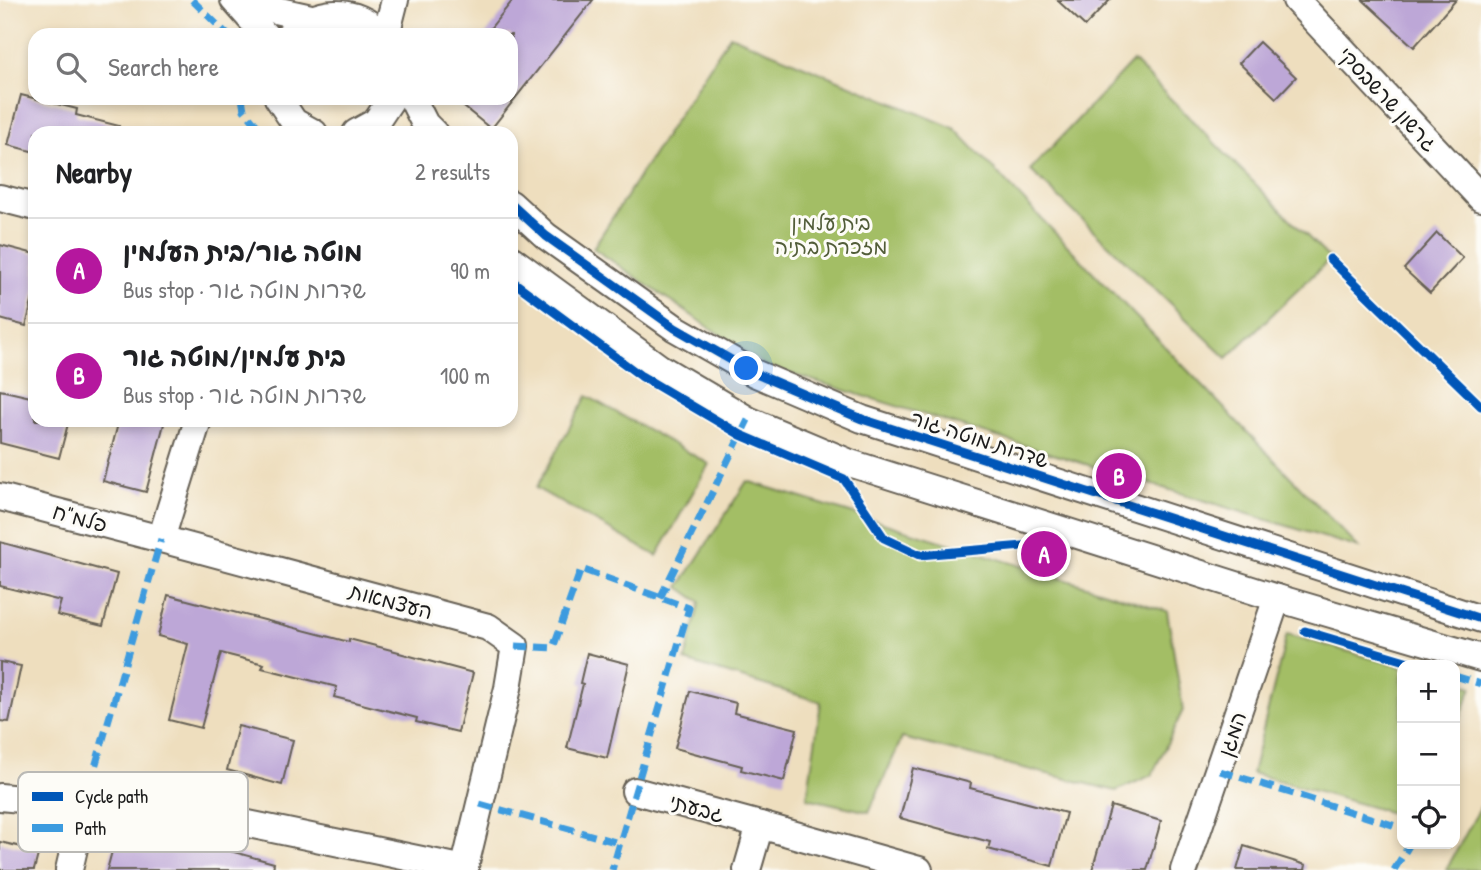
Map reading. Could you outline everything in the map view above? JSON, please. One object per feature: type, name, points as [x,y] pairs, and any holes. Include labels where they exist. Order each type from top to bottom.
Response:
[{"type":"street","points":[[234,0],[261,28]]},
{"type":"street","points":[[265,0],[275,10],[326,11],[349,15],[374,28]]},
{"type":"street","points":[[386,28],[395,0]]},
{"type":"street","name":"גרשון שרשבסקי","points":[[1296,0],[1481,198]]},
{"type":"street","points":[[300,28],[326,11]]},
{"type":"street","points":[[282,105],[300,126]]},
{"type":"street","points":[[369,126],[376,122],[387,105]]},
{"type":"street","points":[[416,105],[427,126]]},
{"type":"street","points":[[0,198],[28,204]]},
{"type":"street","name":"שדרות מוטה גור","points":[[518,210],[546,236],[675,328],[754,373],[862,419],[1481,619]]},
{"type":"street","points":[[518,264],[660,368],[748,420],[850,463],[1277,598],[1481,658]]},
{"type":"street","points":[[161,539],[196,427]]},
{"type":"street","name":"פלמ\"ח","points":[[0,497],[161,539]]},
{"type":"street","name":"העצמאות","points":[[161,539],[488,627],[515,646],[508,688],[465,870]]},
{"type":"street","name":"המגן","points":[[1184,870],[1277,598]]},
{"type":"street","name":"גבעתי","points":[[635,791],[919,870]]},
{"type":"street","points":[[0,797],[18,799]]},
{"type":"street","points":[[248,824],[465,870]]},
{"type":"street","points":[[747,870],[760,825]]},
{"type":"street","points":[[69,870],[73,852]]},
{"type":"green space","name":"בית עלמין מזכרת בתיה","points":[[730,35],[954,128],[1359,548],[766,366],[593,248]]},
{"type":"green space","points":[[1133,61],[1330,259],[1227,358],[1030,170]]},
{"type":"green space","points":[[587,396],[709,464],[657,556],[536,488]]},
{"type":"green space","points":[[747,481],[1167,611],[1183,710],[1152,775],[1116,791],[902,738],[869,812],[807,798],[821,702],[685,661],[700,602],[679,587]]},
{"type":"green space","points":[[1287,634],[1397,666],[1397,815],[1252,773]]},
{"type":"green space","points":[[1460,683],[1472,687],[1460,719]]},
{"type":"green space","points":[[1481,806],[1481,870],[1446,870],[1460,849]]},
{"type":"building","points":[[513,0],[593,0],[518,95],[518,28],[491,28]]},
{"type":"building","points":[[1057,0],[1110,0],[1085,26]]},
{"type":"building","points":[[1363,0],[1456,0],[1414,47]]},
{"type":"building","points":[[1259,42],[1296,77],[1276,98],[1239,63]]},
{"type":"building","points":[[21,95],[28,97],[28,105],[61,105],[77,109],[76,115],[119,126],[28,126],[28,150],[8,145]]},
{"type":"building","points":[[462,105],[510,105],[493,126],[487,126]]},
{"type":"building","points":[[1437,233],[1463,258],[1430,293],[1404,269]]},
{"type":"building","points":[[0,245],[28,252],[28,318],[26,326],[0,319]]},
{"type":"building","points":[[0,390],[28,396],[28,427],[67,427],[59,458],[0,443]]},
{"type":"building","points":[[117,427],[163,427],[146,492],[103,481]]},
{"type":"building","points":[[0,542],[117,574],[103,626],[57,615],[61,601],[0,586]]},
{"type":"building","points":[[168,595],[349,642],[349,639],[473,673],[458,732],[416,722],[417,718],[334,697],[337,687],[262,668],[264,664],[221,653],[201,728],[169,720],[188,644],[158,636]]},
{"type":"building","points":[[587,653],[629,664],[607,758],[567,748],[583,684],[580,683]]},
{"type":"building","points":[[0,662],[21,666],[9,722],[0,721]]},
{"type":"building","points":[[690,691],[736,703],[734,713],[797,729],[784,781],[741,770],[742,766],[675,748]]},
{"type":"building","points":[[238,726],[293,740],[282,785],[248,776],[248,772],[227,770]]},
{"type":"building","points":[[913,768],[971,783],[970,788],[1066,813],[1052,866],[988,849],[990,842],[900,818]]},
{"type":"building","points":[[1111,806],[1161,821],[1147,870],[1092,870]]},
{"type":"building","points":[[0,842],[18,846],[18,852],[39,852],[34,870],[0,870]]},
{"type":"building","points":[[1244,846],[1306,865],[1305,870],[1237,870]]},
{"type":"building","points":[[112,852],[234,852],[274,863],[273,870],[107,870]]},
{"type":"marked path","points":[[192,0],[221,28]]},
{"type":"marked path","points":[[243,105],[244,110],[257,126]]},
{"type":"marked path","points":[[660,598],[748,420]]},
{"type":"marked path","points":[[94,772],[161,539]]},
{"type":"marked path","points":[[515,646],[553,648],[581,569],[689,608],[612,870]]},
{"type":"marked path","points":[[1460,678],[1481,684]]},
{"type":"marked path","points":[[1220,771],[1397,826]]},
{"type":"marked path","points":[[480,804],[619,843]]},
{"type":"marked path","points":[[1394,870],[1407,849]]},
{"type":"cycle path","points":[[518,210],[546,236],[675,328],[754,373],[862,419],[1481,619]]},
{"type":"cycle path","points":[[1330,259],[1481,406]]},
{"type":"cycle path","points":[[518,285],[641,376],[741,435],[844,479],[884,538],[920,555],[1058,543]]},
{"type":"cycle path","points":[[1305,631],[1402,660]]},
{"type":"place","name":"בית עלמין/מוטה גור","points":[[1119,476]]},
{"type":"place","name":"מוטה גור/בית העלמין","points":[[1044,554]]}]
